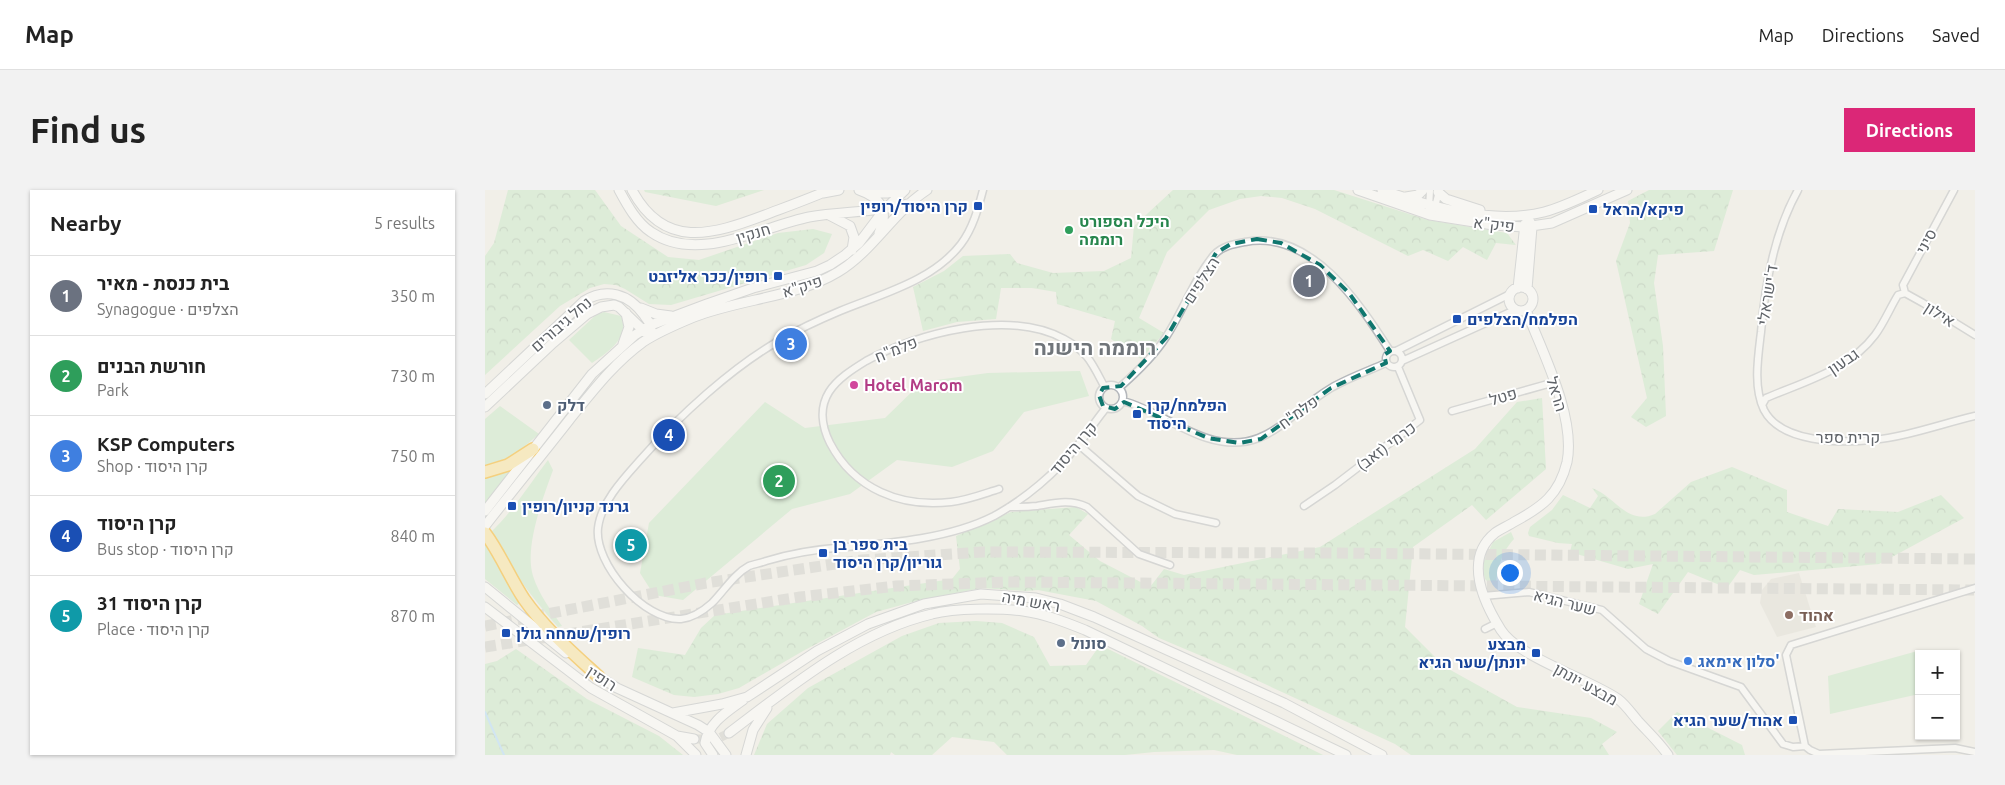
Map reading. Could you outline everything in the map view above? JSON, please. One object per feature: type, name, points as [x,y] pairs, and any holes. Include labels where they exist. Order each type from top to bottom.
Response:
[{"type":"highway","points":[[485,472],[509,465],[533,449]]},
{"type":"highway","points":[[485,533],[524,599],[559,640],[599,677]]},
{"type":"street","name":"חנקין","points":[[619,190],[627,205],[650,232],[660,238],[697,245],[726,241],[794,220],[827,214],[884,210],[909,204]]},
{"type":"street","name":"חנקין","points":[[632,190],[641,204],[657,221],[676,231],[689,233],[711,232],[732,226],[826,191],[839,190]]},
{"type":"street","points":[[863,191],[887,193],[901,190]]},
{"type":"street","name":"פיק\"א","points":[[488,512],[533,449],[592,374],[642,330],[677,315],[753,288],[817,271],[852,250],[884,210],[905,190]]},
{"type":"street","name":"פיק\"א","points":[[488,512],[604,378],[630,352],[652,337],[693,318],[715,310],[825,280],[848,266],[876,240],[909,204],[927,190]]},
{"type":"street","points":[[977,190],[981,197]]},
{"type":"street","name":"קרן היסוד","points":[[983,190],[976,216],[966,237],[959,247],[929,271],[897,289],[839,312],[783,338],[752,358],[717,386],[653,445],[637,463],[601,513],[597,531],[602,552],[614,576],[647,608],[661,616],[679,619],[692,616],[705,609],[749,566],[791,554],[819,549],[889,543],[938,534],[979,522],[1008,507],[1045,480],[1079,445],[1106,408]]},
{"type":"street","name":"פיק\"א","points":[[1358,190],[1506,226],[1528,227],[1552,223],[1627,190]]},
{"type":"street","name":"פיק\"א","points":[[1382,190],[1431,209],[1491,215],[1526,215],[1545,212],[1598,190]]},
{"type":"street","points":[[1401,197],[1417,195],[1423,190]]},
{"type":"street","name":"ד'ישראלי","points":[[1762,404],[1757,364],[1762,312],[1777,238],[1798,190]]},
{"type":"street","name":"סיני","points":[[1905,293],[1903,285],[1953,190]]},
{"type":"street","points":[[863,191],[881,203],[884,210],[883,224],[876,240]]},
{"type":"street","points":[[1431,209],[1436,191],[1446,199],[1465,204],[1491,215]]},
{"type":"street","points":[[827,214],[850,226],[854,237],[852,250]]},
{"type":"street","points":[[1523,289],[1528,227],[1526,215]]},
{"type":"street","points":[[1527,245],[1552,223]]},
{"type":"street","points":[[1506,226],[1527,245]]},
{"type":"street","name":"הצלפים","points":[[1119,387],[1135,374],[1165,338],[1215,253],[1231,244],[1257,239],[1281,243],[1320,265],[1349,293],[1393,351]]},
{"type":"street","points":[[1523,289],[1531,294],[1532,301],[1530,307],[1508,313],[1392,368],[1386,363],[1386,357],[1393,351],[1523,289]]},
{"type":"street","name":"נחל גיבורים","points":[[485,394],[584,301],[593,295],[604,293],[616,294],[629,299],[638,307],[651,325]]},
{"type":"street","name":"גבעון","points":[[1762,404],[1765,398],[1820,376],[1852,357],[1875,334],[1898,295],[1905,293]]},
{"type":"street","name":"אילון","points":[[1905,293],[1975,335]]},
{"type":"street","points":[[1510,294],[1509,303],[1521,310]]},
{"type":"street","name":"נחל גיבורים","points":[[485,406],[587,314],[608,305],[614,305],[625,311]]},
{"type":"street","points":[[638,307],[655,314],[677,315]]},
{"type":"street","name":"הראל","points":[[1521,310],[1555,382],[1563,412],[1568,444],[1567,460],[1560,482]]},
{"type":"street","points":[[625,311],[642,330],[652,337]]},
{"type":"street","points":[[623,345],[629,327],[625,311]]},
{"type":"street","points":[[651,325],[652,337]]},
{"type":"street","name":"פלמ\"ח","points":[[999,489],[952,502],[929,503],[900,499],[877,491],[859,480],[835,451],[827,437],[822,423],[828,393],[851,370],[878,355],[907,343],[958,329],[993,326],[1020,326],[1040,330],[1063,338],[1088,355],[1105,386]]},
{"type":"street","points":[[485,387],[534,347]]},
{"type":"street","points":[[1393,351],[1402,356],[1400,364]]},
{"type":"street","name":"פלמ\"ח","points":[[1123,401],[1136,405],[1207,438],[1239,443],[1261,439],[1331,388],[1386,363]]},
{"type":"street","name":"כרמי (זאב)","points":[[1304,506],[1335,485],[1420,420],[1400,364]]},
{"type":"street","name":"פטל","points":[[1452,411],[1555,382]]},
{"type":"street","points":[[1112,384],[1119,387],[1124,395],[1123,401],[1117,408],[1106,408],[1099,399],[1100,391],[1105,386],[1112,384]]},
{"type":"street","name":"קרית ספר","points":[[1762,404],[1775,424],[1788,432],[1811,438],[1839,440],[1887,438],[1975,416]]},
{"type":"street","points":[[1079,445],[1138,496],[1175,514],[1216,523]]},
{"type":"street","name":"מבצע יונתן","points":[[1560,482],[1544,504],[1534,512],[1494,534],[1481,551],[1478,571],[1479,586],[1502,632],[1512,642],[1529,653],[1619,700],[1668,755]]},
{"type":"street","points":[[1008,507],[1037,506],[1068,501],[1078,503],[1087,507],[1139,554],[1170,565]]},
{"type":"street","points":[[485,526],[488,512]]},
{"type":"street","name":"רופין","points":[[485,586],[551,641],[599,677],[617,688],[688,719],[709,732],[726,755]]},
{"type":"street","points":[[1975,588],[1791,645],[1786,655],[1805,746],[1810,750],[1819,754],[1955,748],[1975,752]]},
{"type":"street","name":"שער הגיא","points":[[1483,596],[1529,592],[1602,610],[1646,649],[1678,664],[1741,687],[1783,744],[1793,747],[1805,746]]},
{"type":"street","name":"ראש מיה","points":[[673,713],[722,704],[747,697],[817,651],[868,624],[924,604],[981,594],[1036,598],[1060,604],[1094,617],[1284,703],[1382,755]]},
{"type":"street","name":"רופין","points":[[485,607],[591,688],[677,736],[696,755]]},
{"type":"street","name":"ראש מיה","points":[[729,733],[774,698],[820,666],[899,624],[933,613],[972,610],[1023,611],[1049,617],[1085,630],[1346,755]]},
{"type":"street","points":[[1485,629],[1497,622]]},
{"type":"street","points":[[713,755],[705,744],[709,732],[718,720],[747,697]]},
{"type":"street","points":[[746,755],[753,730],[774,698]]},
{"type":"street","points":[[677,736],[694,739]]},
{"type":"highlighted area","points":[[1257,239],[1281,243],[1320,265],[1349,293],[1390,351],[1384,355],[1386,363],[1331,388],[1261,439],[1239,443],[1208,438],[1124,402],[1115,409],[1103,406],[1099,395],[1103,388],[1121,386],[1166,338],[1216,253],[1231,244]]},
{"type":"shaded area","name":"אהוד","points":[[1799,573],[1816,627],[1777,637],[1760,603],[1762,590],[1771,579]]},
{"type":"green space","points":[[508,190],[595,190],[621,226],[668,257],[699,260],[778,233],[813,229],[832,234],[824,253],[806,265],[671,305],[649,304],[616,285],[604,284],[590,288],[560,306],[485,375],[485,256],[494,243]]},
{"type":"green space","points":[[644,190],[764,190],[716,206],[645,192]]},
{"type":"green space","points":[[1173,190],[1334,190],[1428,220],[1507,233],[1516,245],[1496,243],[1487,260],[1463,247],[1448,261],[1423,250],[1408,256],[1315,209],[1282,198],[1261,196],[1240,199],[1209,210],[1167,252],[1139,318],[1164,333],[1141,359],[1111,339],[1115,321],[1057,304],[1056,292],[1032,288],[1001,288],[996,319],[957,322],[923,331],[913,287],[944,271],[963,256],[1010,254],[1017,263],[1053,273],[1104,271],[1131,258],[1134,226]]},
{"type":"green space","points":[[1649,190],[1733,190],[1714,251],[1658,255],[1654,283],[1663,346],[1666,416],[1646,427],[1631,417],[1647,398],[1616,261],[1630,223],[1628,201]]},
{"type":"green space","points":[[604,312],[621,316],[623,331],[616,344],[592,363],[569,340],[597,314]]},
{"type":"green space","points":[[1080,371],[1089,396],[1024,412],[993,451],[952,467],[897,460],[850,494],[792,509],[683,600],[654,595],[640,573],[649,523],[765,402],[805,428],[885,418],[922,382],[988,373]]},
{"type":"green space","points":[[1542,398],[1546,469],[1486,520],[1472,505],[1413,547],[1405,627],[1445,667],[1517,707],[1591,718],[1617,732],[1602,744],[1609,755],[1411,755],[1395,744],[1230,668],[1159,638],[1142,626],[1096,601],[1038,590],[982,588],[916,601],[876,612],[739,688],[718,694],[694,697],[674,695],[632,677],[638,648],[685,655],[701,628],[715,615],[952,579],[960,569],[956,536],[1011,512],[1076,507],[1088,514],[1069,535],[1100,561],[1150,587],[1164,569],[1184,575],[1320,547],[1475,449],[1517,402]]},
{"type":"green space","points":[[500,406],[539,434],[512,457],[485,465],[485,419]]},
{"type":"green space","points":[[548,460],[553,470],[536,523],[531,551],[531,564],[533,576],[539,590],[562,626],[558,627],[521,582],[490,533],[513,507]]},
{"type":"green space","points":[[1732,467],[1787,490],[1787,512],[1828,526],[1838,509],[1898,512],[1941,495],[1964,518],[1879,564],[1754,575],[1740,570],[1727,588],[1688,572],[1658,614],[1639,604],[1653,564],[1628,569],[1570,552],[1572,544],[1558,543],[1529,536],[1528,533],[1530,527],[1552,510],[1563,495],[1590,508],[1598,496],[1592,488],[1608,497],[1629,513],[1645,517],[1655,514],[1691,482]]},
{"type":"green space","points":[[514,468],[485,503],[485,477]]},
{"type":"green space","points":[[1511,532],[1514,539],[1503,556],[1495,589],[1485,579],[1484,561],[1493,542]]},
{"type":"green space","points":[[485,542],[521,602],[517,605],[485,579]]},
{"type":"green space","points":[[976,621],[1002,623],[1034,637],[1050,666],[1086,665],[1100,645],[1323,755],[1237,755],[1214,750],[1125,755],[1007,755],[994,742],[952,737],[932,755],[895,755],[891,752],[890,755],[754,755],[767,724],[808,688],[902,636],[939,623]]},
{"type":"green space","points":[[516,649],[587,699],[659,736],[683,755],[485,755],[485,664],[497,661]]},
{"type":"green space","points":[[1915,652],[1915,695],[1830,714],[1828,676]]},
{"type":"green space","points":[[1677,712],[1742,745],[1745,755],[1677,755],[1658,731]]},
{"type":"waterway","name":"נחל גיבורים","points":[[485,712],[504,755]]},
{"type":"tunnel","points":[[485,626],[706,583],[862,560],[982,552],[1975,559]]},
{"type":"tunnel","points":[[485,647],[800,597],[896,586],[1008,582],[1974,590]]},
{"type":"tunnel","points":[[694,739],[717,739],[729,733]]},
{"type":"place","name":"קרן היסוד/רופין","points":[[978,206]]},
{"type":"place","name":"פיקא/הראל","points":[[1593,209]]},
{"type":"place","name":"היכל הספורט רוממה","points":[[1069,230]]},
{"type":"place","name":"רופין/ככר אליזבט","points":[[778,276]]},
{"type":"place","name":"בית כנסת - מאיר","points":[[1309,281]]},
{"type":"place","name":"הפלמח/הצלפים","points":[[1457,319]]},
{"type":"place","name":"KSP Computers","points":[[791,344]]},
{"type":"place","name":"Hotel Marom","points":[[854,385]]},
{"type":"place","name":"דלק","points":[[547,405]]},
{"type":"place","name":"הפלמח/קרן היסוד","points":[[1137,414]]},
{"type":"place","name":"קרן היסוד","points":[[669,435]]},
{"type":"place","name":"חורשת הבנים","points":[[779,481]]},
{"type":"place","name":"גרנד קניון/רופין","points":[[512,506]]},
{"type":"place","name":"קרן היסוד 31","points":[[631,545]]},
{"type":"place","name":"בית ספר בן גוריון/קרן היסוד","points":[[823,553]]},
{"type":"place","name":"אהוד","points":[[1789,615]]},
{"type":"place","name":"רופין/שמחה גולן","points":[[506,633]]},
{"type":"place","name":"סונול","points":[[1061,643]]},
{"type":"place","name":"מבצע יונתן/שער הגיא","points":[[1536,653]]},
{"type":"place","name":"סלון אימאג'","points":[[1688,661]]},
{"type":"place","name":"אהוד/שער הגיא","points":[[1793,720]]},
{"type":"district","name":"רוממה הישנה","points":[[1095,348]]}]
